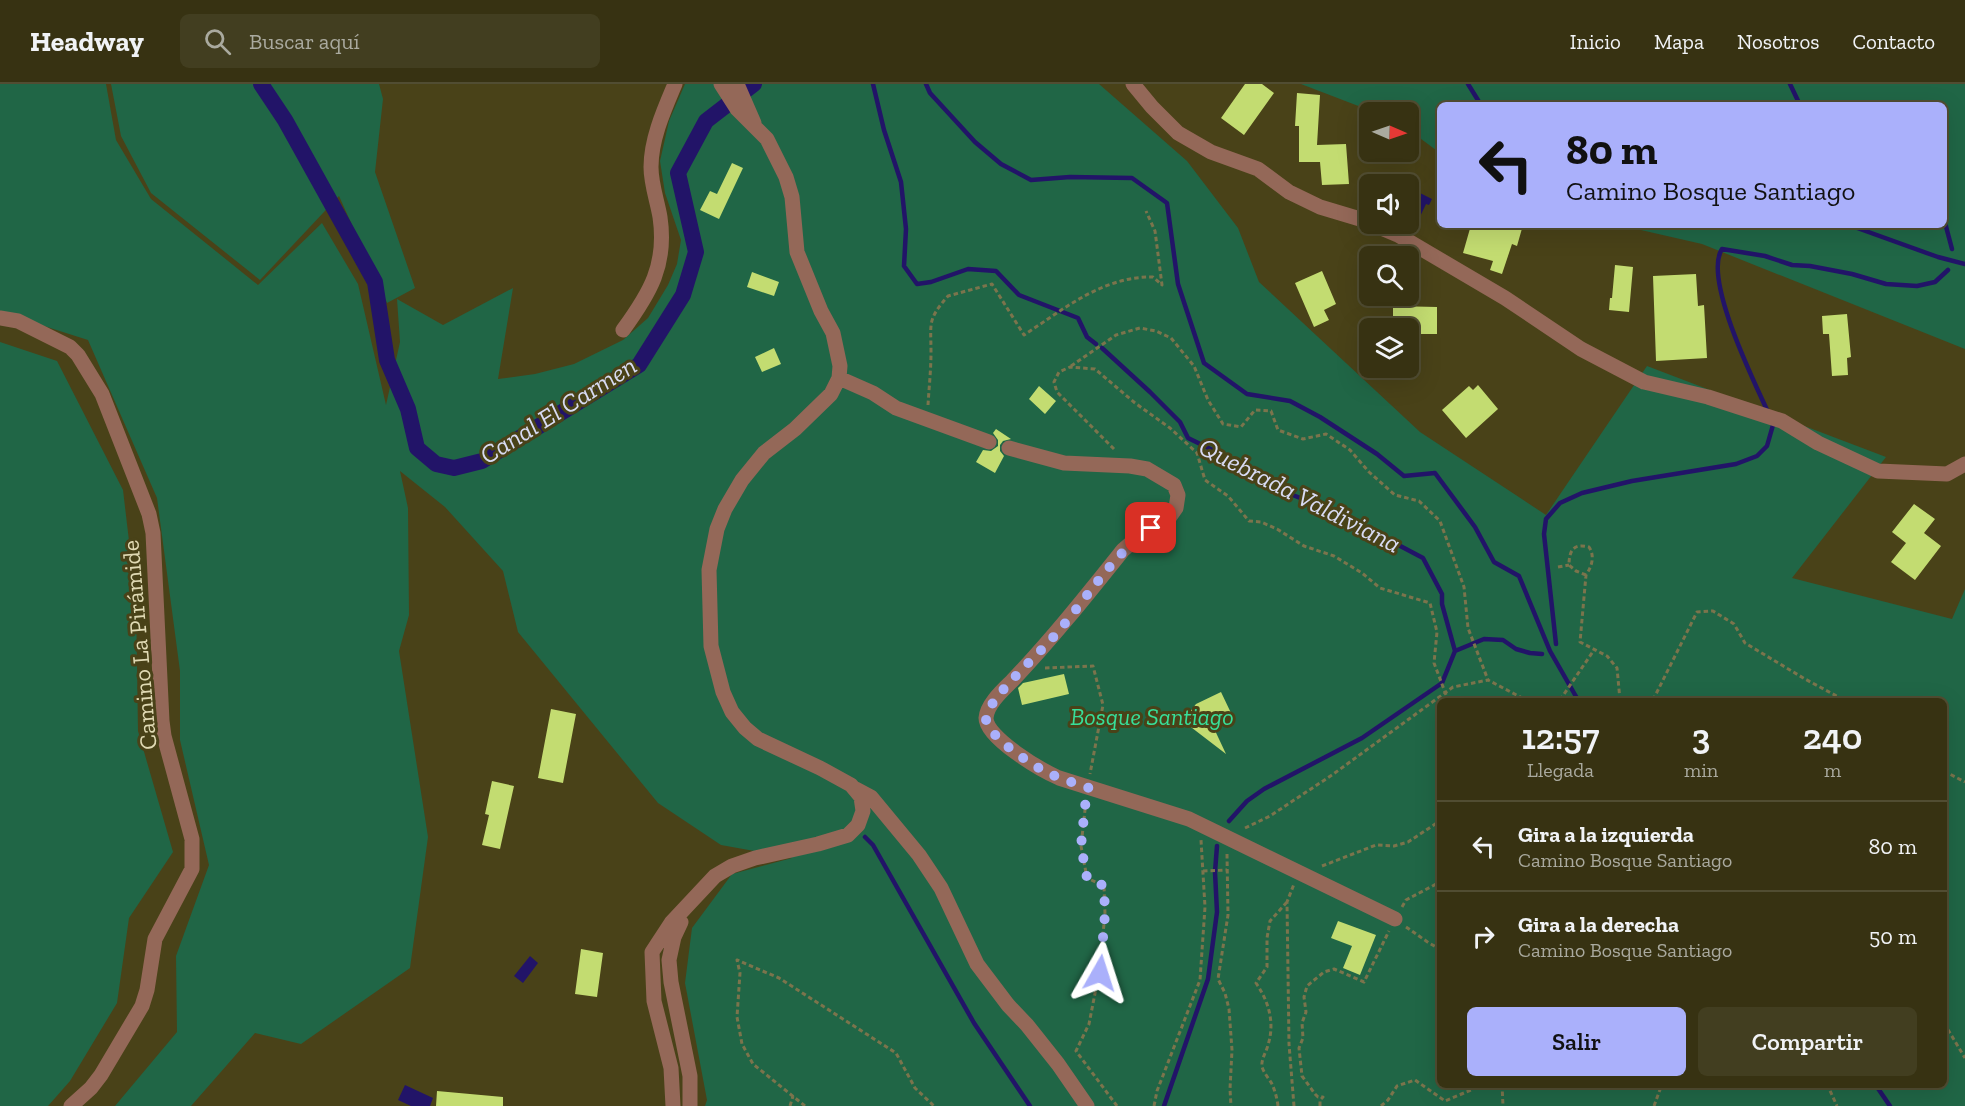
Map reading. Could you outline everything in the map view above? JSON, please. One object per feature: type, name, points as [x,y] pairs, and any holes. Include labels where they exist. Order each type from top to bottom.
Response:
[{"type":"street","points":[[623,330],[650,291],[659,266],[661,236],[651,178],[652,154],[675,84]]},
{"type":"street","points":[[721,84],[742,106],[767,140],[786,177],[792,197],[797,252],[820,311],[833,333],[837,349],[839,378],[831,394],[795,429],[764,453],[737,487],[717,529],[712,549],[708,591],[711,646],[723,692],[732,712],[758,739],[820,768],[872,798],[919,855],[941,888],[977,964],[1058,1064],[1087,1106]]},
{"type":"street","points":[[737,84],[742,106]]},
{"type":"street","points":[[1133,84],[1152,107],[1179,133],[1211,152],[1258,169],[1289,192],[1320,207],[1359,219]]},
{"type":"street","points":[[1396,234],[1505,298],[1581,349],[1644,382],[1708,397],[1782,421],[1818,443],[1878,471],[1947,474],[1965,464]]},
{"type":"street","name":"Camino La Pirámide","points":[[0,318],[18,321],[70,347],[78,355],[102,394],[149,514],[153,533],[162,721],[192,847],[192,869],[155,939],[147,990],[142,1006],[101,1075],[91,1088],[71,1106]]},
{"type":"street","points":[[839,378],[873,393],[896,408],[989,442]]},
{"type":"street","points":[[1009,448],[1064,463],[1148,469],[1174,485],[1178,495],[1176,508],[1169,518],[1137,538],[1123,550],[1051,640],[988,709],[986,719],[989,729],[1045,772],[1200,824],[1395,919]]},
{"type":"street","points":[[673,1106],[670,1068],[654,1001],[652,952],[671,923],[715,876],[732,866],[755,858],[818,844],[848,835],[853,831],[862,819],[863,804],[856,790],[850,785]]},
{"type":"street","points":[[690,1106],[690,1076],[671,982],[669,960],[674,937],[692,900]]},
{"type":"path","points":[[927,419],[931,352],[929,333],[933,316],[948,296],[992,284],[1024,335],[1099,288],[1112,283],[1139,277],[1153,277],[1162,285],[1155,231],[1146,211]]},
{"type":"path","points":[[1130,466],[1057,392],[1054,382],[1059,372],[1116,335],[1140,328],[1156,331],[1171,338],[1194,366],[1208,400],[1224,424],[1241,427],[1256,410],[1271,411],[1278,430],[1303,439],[1326,434],[1350,450],[1395,495],[1419,501],[1440,521],[1464,587],[1468,628],[1488,680]]},
{"type":"path","points":[[1070,367],[1095,369],[1135,403],[1170,428],[1197,453],[1205,480],[1228,496],[1249,521],[1261,522],[1304,546],[1334,556],[1362,573],[1380,588],[1430,603],[1437,632],[1434,663],[1447,698]]},
{"type":"path","points":[[1586,575],[1575,571],[1569,564],[1569,556],[1574,547],[1582,545],[1589,547],[1593,552],[1591,568],[1586,575],[1580,642],[1607,656],[1617,668],[1620,698]]},
{"type":"path","points":[[1558,567],[1569,564]]},
{"type":"path","points":[[1654,698],[1697,612],[1713,611],[1734,624],[1745,643],[1840,698]]},
{"type":"path","points":[[1561,698],[1594,650]]},
{"type":"path","points":[[1024,668],[1093,666],[1103,705],[1097,729],[1081,846],[1087,878],[1104,886],[1105,914],[1100,973],[1089,1024],[1076,1051],[1117,1106]]},
{"type":"path","points":[[1231,1106],[1232,1050],[1229,1009],[1218,979],[1228,915],[1227,837],[1270,816],[1443,691],[1488,680],[1522,698]]},
{"type":"path","points":[[1947,773],[1965,782]]},
{"type":"path","points":[[1278,1106],[1272,1085],[1262,1068],[1262,1059],[1271,1031],[1271,1015],[1263,993],[1256,983],[1267,967],[1267,938],[1270,921],[1287,902],[1298,873],[1376,845],[1394,846],[1408,842],[1437,823]]},
{"type":"path","points":[[1154,1106],[1157,1091],[1200,980],[1205,907],[1200,824]]},
{"type":"path","points":[[1203,871],[1227,870]]},
{"type":"path","points":[[1320,1106],[1320,1100],[1323,1097],[1315,1094],[1302,1076],[1299,1048],[1303,1038],[1302,1023],[1306,1011],[1304,997],[1307,986],[1324,972],[1334,969],[1364,982],[1406,900],[1437,884]]},
{"type":"path","points":[[1287,902],[1289,1044],[1294,1106]]},
{"type":"path","points":[[1395,919],[1437,947]]},
{"type":"path","points":[[805,1106],[753,1064],[742,1044],[737,1017],[740,973],[737,960],[779,978],[896,1053],[915,1088],[934,1106]]},
{"type":"path","points":[[1947,1028],[1965,1058]]},
{"type":"path","points":[[1381,1106],[1397,1086],[1415,1080],[1445,1101],[1472,1088]]},
{"type":"path","points":[[1502,1088],[1503,1106]]},
{"type":"path","points":[[1654,1106],[1661,1088]]},
{"type":"path","points":[[1829,1088],[1837,1106]]},
{"type":"path","points":[[790,1106],[793,1096]]},
{"type":"green space","name":"Bosque Santiago","points":[[0,84],[106,84],[116,140],[151,199],[258,285],[322,223],[358,284],[386,405],[400,342],[397,299],[443,325],[513,288],[498,379],[535,374],[574,364],[623,340],[648,318],[668,285],[677,264],[681,240],[665,193],[660,161],[669,121],[685,84],[1099,84],[1187,161],[1238,228],[1259,282],[1359,375],[1359,378],[1362,378],[1420,432],[1546,515],[1647,366],[1886,457],[1792,578],[1952,619],[1965,589],[1965,1106],[705,1106],[707,1100],[685,983],[692,928],[732,874],[792,858],[721,845],[658,803],[518,632],[503,571],[445,507],[400,471],[408,508],[409,615],[399,651],[428,837],[410,968],[301,1044],[255,1033],[191,1106],[115,1106],[177,1032],[176,956],[209,865],[180,740],[180,671],[157,498],[88,340],[0,312]]},
{"type":"green space","points":[[111,84],[379,84],[383,99],[375,172],[415,288],[387,303],[339,196],[260,280],[151,193],[121,136]]},
{"type":"green space","points":[[1301,84],[1965,84],[1965,349],[1702,244],[1632,228],[1947,228],[1947,102],[1437,102],[1437,151],[1419,137],[1419,102],[1359,102],[1359,106]]},
{"type":"green space","points":[[0,342],[57,361],[123,490],[136,600],[138,731],[173,852],[129,918],[117,1003],[70,1081],[48,1106],[0,1106]]},
{"type":"shaded area","points":[[1420,193],[1432,199],[1429,205],[1426,204],[1419,219]]},
{"type":"shaded area","points":[[530,956],[538,963],[523,983],[514,976]]},
{"type":"shaded area","points":[[405,1085],[433,1098],[430,1106],[411,1106],[398,1100]]},
{"type":"building","points":[[1245,84],[1262,84],[1274,93],[1244,135],[1221,118]]},
{"type":"building","points":[[1297,93],[1320,95],[1317,145],[1346,144],[1349,184],[1322,185],[1320,162],[1299,162],[1299,126],[1295,126]]},
{"type":"building","points":[[732,163],[743,168],[719,219],[700,210],[710,191],[717,194]]},
{"type":"building","points":[[1470,228],[1522,228],[1517,246],[1512,244],[1502,274],[1490,270],[1493,261],[1463,253]]},
{"type":"building","points":[[1615,265],[1633,267],[1629,312],[1609,310]]},
{"type":"building","points":[[1322,271],[1336,304],[1324,310],[1329,320],[1314,327],[1295,283]]},
{"type":"building","points":[[752,272],[779,282],[774,296],[747,287]]},
{"type":"building","points":[[1696,274],[1698,306],[1704,305],[1707,358],[1656,361],[1653,276]]},
{"type":"building","points":[[1393,306],[1437,307],[1437,334],[1419,334],[1419,318],[1393,318]]},
{"type":"building","points":[[1847,314],[1851,357],[1847,358],[1848,375],[1832,376],[1829,334],[1823,334],[1822,316]]},
{"type":"building","points":[[774,348],[781,364],[762,372],[755,357]]},
{"type":"building","points":[[1478,385],[1498,409],[1466,438],[1442,410],[1469,386],[1473,390]]},
{"type":"building","points":[[1039,386],[1056,401],[1045,414],[1029,399]]},
{"type":"building","points":[[996,429],[1011,439],[1003,441],[1000,445],[1000,451],[1004,456],[995,473],[976,462],[983,450],[991,451],[998,446],[998,440],[993,433]]},
{"type":"building","points":[[1914,504],[1935,519],[1924,533],[1941,546],[1915,580],[1891,562],[1906,543],[1892,532]]},
{"type":"building","points":[[1064,674],[1069,694],[1022,705],[1018,688],[1023,683]]},
{"type":"building","points":[[1221,692],[1231,713],[1211,722],[1226,754],[1183,721],[1196,704]]},
{"type":"building","points":[[551,709],[576,714],[563,783],[538,778]]},
{"type":"building","points":[[492,781],[514,786],[500,849],[482,845],[489,815],[485,814]]},
{"type":"building","points":[[1338,921],[1376,935],[1360,975],[1343,968],[1352,946],[1331,938]]},
{"type":"building","points":[[581,949],[603,953],[597,997],[575,994]]},
{"type":"building","points":[[437,1091],[503,1097],[503,1106],[436,1106]]},
{"type":"waterway","name":"Canal El Carmen","points":[[261,84],[285,120],[375,282],[387,360],[408,409],[417,448],[436,464],[454,468],[482,461],[639,365],[683,295],[696,252],[678,173],[706,121],[754,84]]},
{"type":"waterway","name":"Quebrada Valdiviana","points":[[873,84],[884,130],[901,182],[906,229],[904,266],[917,284],[931,282],[968,269],[996,271],[1019,295],[1078,318],[1087,337],[1096,344]]},
{"type":"waterway","points":[[926,84],[930,93],[975,142],[1001,164],[1031,180],[1070,177],[1132,178],[1167,203],[1178,284],[1204,363],[1247,394],[1290,401],[1320,417],[1377,454],[1404,476],[1435,473],[1475,527],[1494,562],[1519,576],[1550,651],[1577,698]]},
{"type":"waterway","points":[[1468,84],[1479,102]]},
{"type":"waterway","points":[[1790,84],[1799,102]]},
{"type":"waterway","points":[[1857,228],[1938,257],[1965,264]]},
{"type":"waterway","points":[[1946,228],[1952,249]]},
{"type":"waterway","points":[[1767,410],[1724,305],[1718,263],[1722,249],[1765,256],[1792,265],[1852,274],[1886,284],[1917,286],[1935,282],[1948,270]]},
{"type":"waterway","name":"Quebrada Valdiviana","points":[[1102,348],[1180,422],[1188,438],[1243,465],[1290,494],[1334,511],[1423,558],[1442,594],[1442,604],[1455,651],[1442,683],[1362,738],[1264,789],[1247,801],[1229,821]]},
{"type":"waterway","points":[[1556,644],[1544,534],[1546,519],[1560,503],[1582,493],[1632,481],[1736,464],[1757,456],[1767,446],[1773,425]]},
{"type":"waterway","points":[[1455,651],[1484,639],[1503,640],[1516,649],[1542,654]]},
{"type":"waterway","points":[[865,837],[873,845],[974,1023],[1030,1106]]},
{"type":"waterway","points":[[1164,1106],[1208,979],[1217,912],[1215,872],[1217,846]]},
{"type":"waterway","points":[[1878,1088],[1890,1106]]},
{"type":"route","points":[[1100,973],[1105,914],[1104,886],[1087,878],[1081,846],[1089,788],[1045,772],[989,729],[986,719],[988,709],[1005,688],[1051,640],[1123,550],[1151,528]]}]
